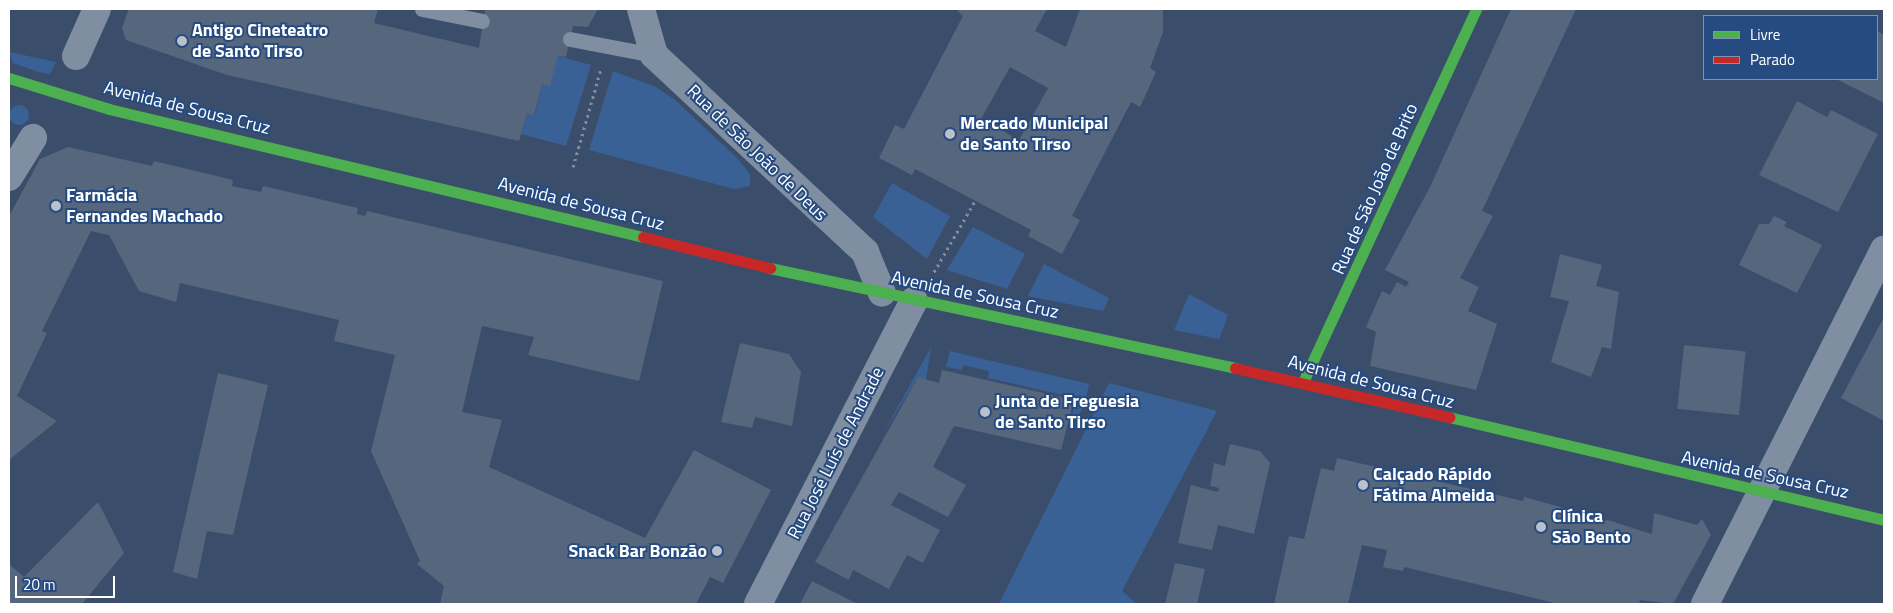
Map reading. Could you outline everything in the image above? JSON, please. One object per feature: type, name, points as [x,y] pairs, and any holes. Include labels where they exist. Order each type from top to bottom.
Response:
[{"type":"main road","name":"Rua de São João de Brito","points":[[1303,382],[1476,9]]},
{"type":"main road","points":[[9,78],[61,94]]},
{"type":"main road","points":[[13,93],[61,94]]},
{"type":"main road","name":"Avenida de Sousa Cruz","points":[[61,94],[914,301],[1303,382],[1884,520]]},
{"type":"street","points":[[76,56],[97,9]]},
{"type":"street","points":[[641,9],[654,55]]},
{"type":"street","name":"Rua de São João de Deus","points":[[654,55],[865,252],[882,293]]},
{"type":"street","points":[[9,177],[33,138]]},
{"type":"street","points":[[1705,604],[1884,250]]},
{"type":"street","name":"Rua José Luís de Andrade","points":[[758,604],[914,301]]},
{"type":"lane","points":[[422,9],[482,21]]},
{"type":"lane","points":[[570,39],[654,55]]},
{"type":"path","points":[[573,167],[603,62]]},
{"type":"path","points":[[934,273],[975,201]]},
{"type":"shaded area","points":[[9,52],[56,62],[50,74],[38,72],[13,63]]},
{"type":"shaded area","points":[[558,56],[591,65],[566,146],[521,134],[527,113],[535,114],[542,84]]},
{"type":"shaded area","points":[[613,71],[656,87],[675,100],[737,158],[750,174],[750,186],[734,189],[589,150]]},
{"type":"shaded area","points":[[15,105],[23,105],[29,111],[29,119],[23,125],[15,125],[9,119],[9,111]]},
{"type":"shaded area","points":[[892,183],[950,216],[927,259],[873,217]]},
{"type":"shaded area","points":[[973,227],[1025,254],[1007,289],[947,270]]},
{"type":"shaded area","points":[[1044,264],[1109,298],[1103,311],[1028,296]]},
{"type":"shaded area","points":[[1189,294],[1228,315],[1219,339],[1174,330]]},
{"type":"shaded area","points":[[931,347],[926,380],[918,377],[883,434]]},
{"type":"shaded area","points":[[950,351],[1089,384],[1084,407],[1070,425],[1076,398],[988,378],[989,371],[963,365],[962,370],[946,367]]},
{"type":"shaded area","points":[[1109,383],[1217,411],[1122,591],[1137,604],[999,604]]},
{"type":"building","points":[[129,9],[378,9],[374,23],[479,48],[485,9],[598,9],[588,27],[573,26],[566,57],[558,56],[550,86],[542,84],[534,115],[527,113],[519,141],[227,75],[126,40],[122,28]]},
{"type":"building","name":"Mercado Municipal de Santo Tirso","points":[[956,9],[1047,9],[1035,31],[1066,47],[1080,9],[1163,9],[1163,32],[1150,68],[1156,72],[1140,107],[1131,102],[1072,216],[1080,220],[1062,254],[1028,236],[1031,230],[915,169],[912,175],[879,158],[895,125],[904,129],[963,16]],"holes":[[[1010,67],[1048,88],[1019,140],[981,119]]]},
{"type":"building","points":[[1511,9],[1576,9],[1482,211],[1493,216],[1460,278],[1479,287],[1468,311],[1497,324],[1476,390],[1370,366],[1376,332],[1366,327],[1382,291],[1390,295],[1397,282],[1406,287],[1409,282],[1385,270],[1430,187]]},
{"type":"building","points":[[1878,32],[1884,35],[1884,103],[1838,80],[1878,80]]},
{"type":"building","points":[[1797,101],[1827,117],[1831,110],[1878,134],[1838,212],[1759,175]]},
{"type":"building","points":[[68,147],[152,166],[154,161],[233,180],[232,186],[261,192],[263,186],[358,208],[357,214],[365,216],[367,211],[663,281],[639,381],[528,355],[534,337],[482,326],[462,412],[502,420],[489,467],[645,538],[694,450],[771,490],[723,583],[710,577],[696,604],[440,604],[444,586],[417,564],[420,561],[371,451],[395,355],[334,341],[339,320],[180,283],[176,302],[139,291],[109,235],[91,231],[42,331],[47,333],[17,396],[57,421],[9,460],[9,216],[40,159]]},
{"type":"building","points":[[1774,216],[1787,222],[1784,226],[1822,245],[1797,293],[1739,265],[1759,224],[1769,224]]},
{"type":"building","points":[[1560,254],[1602,265],[1596,286],[1619,292],[1611,349],[1602,347],[1591,377],[1551,362],[1569,301],[1550,297]]},
{"type":"building","points":[[1884,317],[1884,421],[1841,398]]},
{"type":"building","points":[[740,343],[789,354],[801,372],[792,426],[755,417],[752,428],[721,422]]},
{"type":"building","points":[[1684,345],[1746,351],[1739,415],[1677,409]]},
{"type":"building","points":[[942,370],[1074,400],[1061,450],[954,426],[933,467],[966,485],[948,517],[899,492],[891,505],[940,530],[923,563],[907,555],[889,589],[853,570],[849,580],[815,562],[918,377],[939,383]]},
{"type":"building","points":[[218,373],[268,385],[233,535],[207,531],[197,579],[173,572]]},
{"type":"building","points":[[1230,444],[1260,451],[1270,463],[1254,534],[1218,525],[1212,550],[1178,543],[1191,485],[1218,492],[1219,488],[1210,486],[1214,463],[1225,466]]},
{"type":"building","points":[[1337,458],[1523,501],[1524,497],[1571,510],[1590,518],[1591,523],[1608,520],[1652,534],[1654,513],[1697,525],[1702,519],[1711,535],[1673,604],[1640,600],[1639,604],[1559,604],[1404,567],[1403,571],[1383,567],[1387,550],[1362,545],[1348,604],[1274,604],[1289,536],[1304,539],[1321,468],[1334,471]]},
{"type":"building","points":[[98,502],[124,553],[82,604],[9,604],[9,564],[24,577]]},
{"type":"building","points":[[1175,563],[1205,569],[1197,604],[1165,604]]},
{"type":"building","points":[[812,581],[858,604],[800,604]]},
{"type":"traffic: fast","points":[[1303,382],[1476,9]]},
{"type":"traffic: fast","points":[[9,78],[109,109],[643,237]]},
{"type":"traffic: fast","points":[[770,268],[1235,368]]},
{"type":"traffic: fast","points":[[1449,417],[1884,520]]},
{"type":"traffic: jam","points":[[643,237],[770,268]]},
{"type":"traffic: jam","points":[[1235,368],[1449,417]]},
{"type":"place","name":"Antigo Cineteatro de Santo Tirso","points":[[182,41]]},
{"type":"place","name":"Mercado Municipal de Santo Tirso","points":[[950,134]]},
{"type":"place","name":"Farmácia Fernandes Machado","points":[[56,206]]},
{"type":"place","name":"Junta de Freguesia de Santo Tirso","points":[[985,412]]},
{"type":"place","name":"Calçado Rápido Fátima Almeida","points":[[1363,485]]},
{"type":"place","name":"Clínica São Bento","points":[[1541,527]]},
{"type":"place","name":"Snack Bar Bonzão","points":[[717,551]]}]
